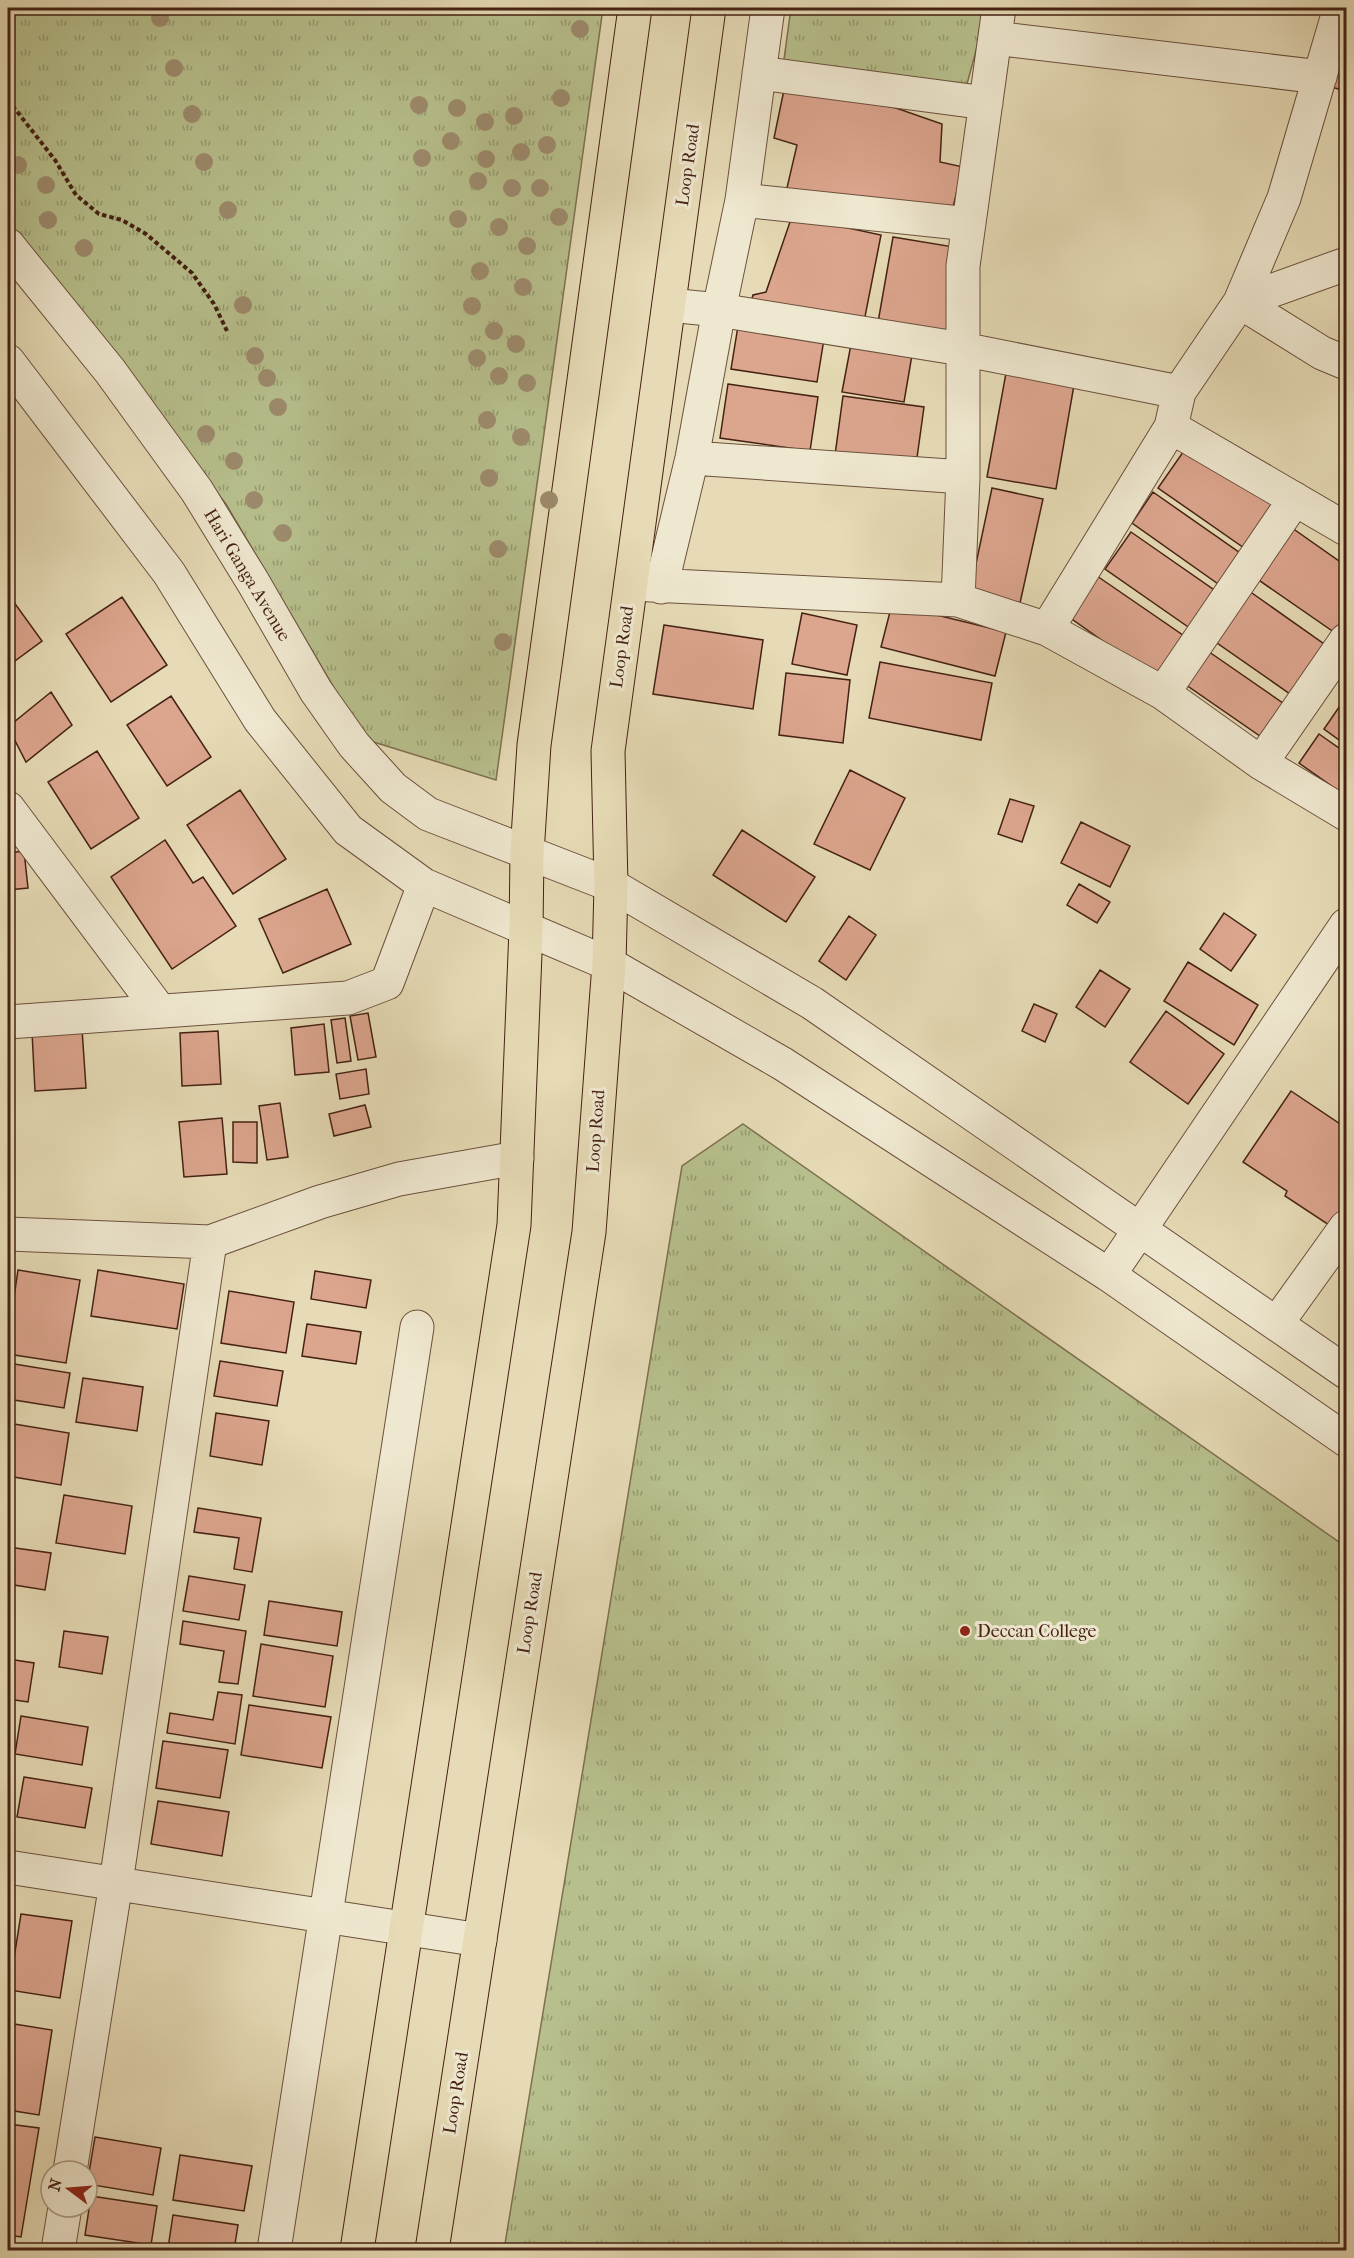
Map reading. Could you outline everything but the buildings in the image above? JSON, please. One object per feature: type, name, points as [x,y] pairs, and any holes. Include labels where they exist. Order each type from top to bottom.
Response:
[{"type":"main road","points":[[357,2250],[514,1225],[527,853],[536,733],[635,8]]},
{"type":"main road","name":"Loop Road","points":[[432,2250],[589,1232],[609,964],[611,885],[608,751],[646,585],[669,305],[709,8]]},
{"type":"street","points":[[768,8],[742,200],[719,309],[692,458],[646,585],[958,600],[1047,629],[1163,693],[1261,763],[1347,814]]},
{"type":"street","points":[[1047,629],[1171,427],[1179,392],[1240,302],[1284,198],[1340,8]]},
{"type":"street","points":[[958,600],[963,477],[963,266],[997,23],[1320,77]]},
{"type":"street","points":[[759,73],[986,103]]},
{"type":"street","points":[[742,200],[969,224]]},
{"type":"street","name":"Hari Ganga Avenue","points":[[8,245],[110,370],[197,491],[254,582],[316,691],[354,745],[393,788],[428,814],[611,885],[812,1003],[1347,1372]]},
{"type":"street","points":[[1240,302],[1347,264]]},
{"type":"street","points":[[1240,302],[1322,353],[1347,363]]},
{"type":"street","points":[[669,305],[719,309],[962,349],[1179,392]]},
{"type":"street","points":[[8,361],[170,573],[261,720],[348,830],[424,885],[609,964],[783,1064],[1109,1275],[1347,1440]]},
{"type":"street","points":[[1171,427],[1347,529]]},
{"type":"street","points":[[692,458],[963,477]]},
{"type":"street","points":[[1163,693],[1295,499]]},
{"type":"street","points":[[1261,763],[1347,640]]},
{"type":"street","points":[[8,808],[160,1011]]},
{"type":"street","points":[[8,1022],[348,998],[387,983],[424,885]]},
{"type":"street","points":[[1109,1275],[1347,925]]},
{"type":"street","points":[[8,1234],[210,1242],[320,1202],[399,1179],[517,1158]]},
{"type":"street","points":[[1277,1323],[1347,1227]]},
{"type":"street","points":[[72,2159],[116,1883],[210,1242]]},
{"type":"street","points":[[274,2250],[417,1327]]},
{"type":"street","points":[[8,1867],[480,1940]]},
{"type":"street","points":[[58,2250],[62,2219]]},
{"type":"path","points":[[8,100],[55,160],[76,195],[99,214],[122,220],[146,234],[192,273],[214,304],[227,331]]},
{"type":"green space","points":[[8,8],[603,8],[496,780],[364,739],[226,504],[8,229]]},
{"type":"green space","points":[[791,8],[978,8],[984,21],[967,84],[783,67]]},
{"type":"green space","name":"Deccan College","points":[[743,1124],[1346,1547],[1346,2250],[504,2250],[682,1166]]},
{"type":"place","name":"Deccan College","points":[[965,1631]]}]
